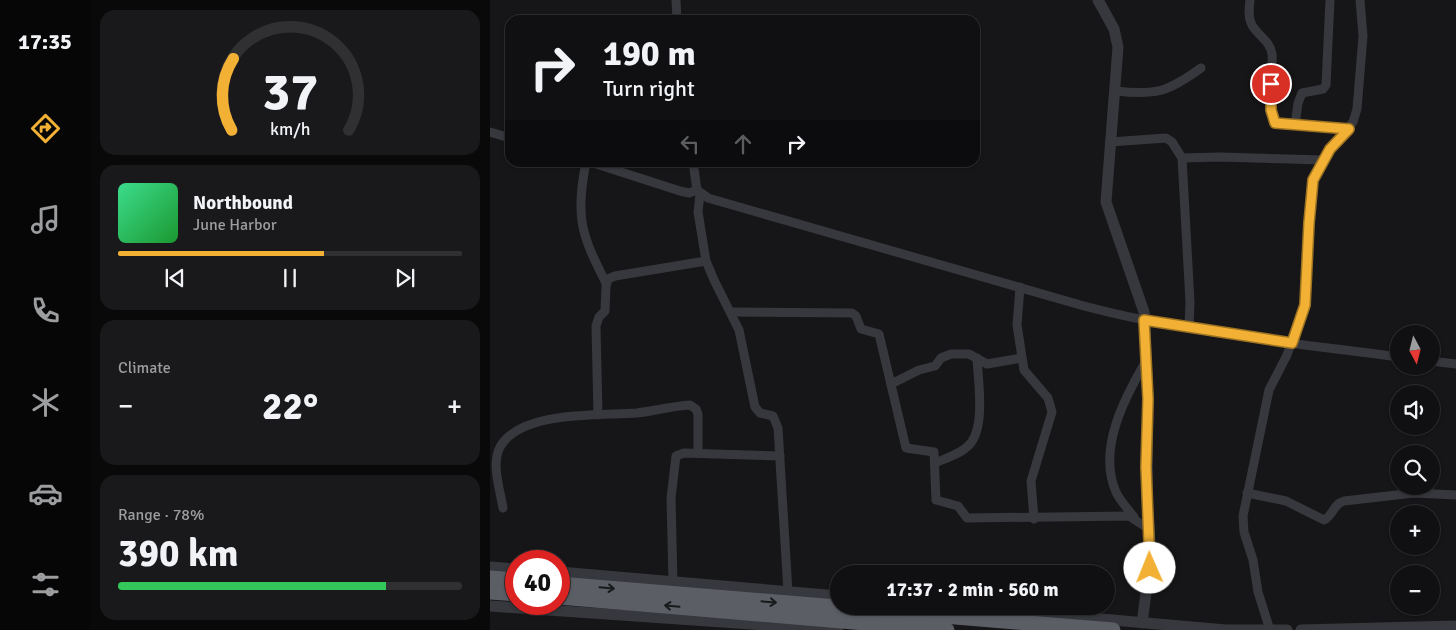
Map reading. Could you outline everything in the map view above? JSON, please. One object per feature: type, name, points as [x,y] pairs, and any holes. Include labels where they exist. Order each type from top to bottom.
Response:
[{"type":"highway","points":[[490,578],[505,579]]},
{"type":"highway","points":[[570,585],[1113,630]]},
{"type":"highway","points":[[490,592],[505,593]]},
{"type":"highway","points":[[570,598],[948,630]]},
{"type":"street","points":[[676,0],[677,15]]},
{"type":"street","points":[[1098,0],[1114,29],[1117,39],[1116,91],[1106,176],[1106,208],[1142,306],[1144,326],[1150,568],[1142,623]]},
{"type":"street","points":[[1250,0],[1250,22],[1269,45],[1272,53],[1272,118],[1275,123],[1349,129]]},
{"type":"street","points":[[1295,125],[1298,103],[1302,93],[1323,89],[1326,85],[1330,0]]},
{"type":"street","points":[[1270,630],[1258,592],[1253,560],[1244,532],[1242,516],[1269,390],[1287,356],[1305,305],[1310,203],[1313,180],[1322,160],[1349,129],[1357,108],[1363,36],[1360,0]]},
{"type":"street","points":[[1116,91],[1145,93],[1171,88],[1201,68]]},
{"type":"street","points":[[490,132],[505,136]]},
{"type":"street","points":[[1110,142],[1166,138],[1172,142],[1182,158],[1190,302],[1188,327]]},
{"type":"street","points":[[1182,158],[1212,156],[1322,160]]},
{"type":"street","points":[[586,167],[579,202],[581,224],[591,254],[606,283],[605,311],[599,317],[596,326],[598,415]]},
{"type":"street","points":[[590,167],[689,192],[698,197],[1084,306],[1144,326],[1188,327],[1291,344],[1390,356]]},
{"type":"street","points":[[694,167],[706,261],[714,280],[732,312],[740,334],[755,407],[760,413],[771,415],[775,418],[778,428],[788,592]]},
{"type":"street","points":[[606,283],[615,276],[706,261]]},
{"type":"street","points":[[1020,289],[1017,325],[1022,358],[1028,376],[1048,398],[1052,412],[1031,481],[1034,519]]},
{"type":"street","points":[[732,312],[852,313],[856,316],[861,329],[879,334],[906,448],[932,450],[935,455],[936,500],[958,506],[968,518],[1134,517]]},
{"type":"street","points":[[891,384],[919,370],[935,366],[945,355],[965,353],[987,364],[1022,358]]},
{"type":"street","points":[[935,463],[964,449],[973,440],[979,420],[976,358]]},
{"type":"street","points":[[1146,360],[1124,403],[1114,429],[1111,445],[1112,474],[1116,493],[1134,517],[1149,529]]},
{"type":"street","points":[[1440,362],[1456,364]]},
{"type":"street","points":[[502,508],[497,460],[498,452],[505,441],[526,427],[538,423],[560,418],[639,413],[685,405],[694,406],[698,414],[698,454]]},
{"type":"street","points":[[673,582],[670,506],[674,461],[679,453],[780,456]]},
{"type":"street","points":[[1247,493],[1286,501],[1324,520],[1328,518],[1336,505],[1344,501],[1414,493],[1456,495]]},
{"type":"street","points":[[490,566],[505,568]]},
{"type":"street","points":[[570,573],[830,595]]},
{"type":"street","points":[[490,606],[838,630]]},
{"type":"street","points":[[1053,615],[1226,630],[1287,630]]},
{"type":"street","points":[[1301,630],[1456,626]]},
{"type":"route","points":[[1150,568],[1146,467],[1148,399],[1144,320],[1292,343],[1305,305],[1310,203],[1313,180],[1322,160],[1349,129],[1275,123],[1271,110],[1271,84]]}]
